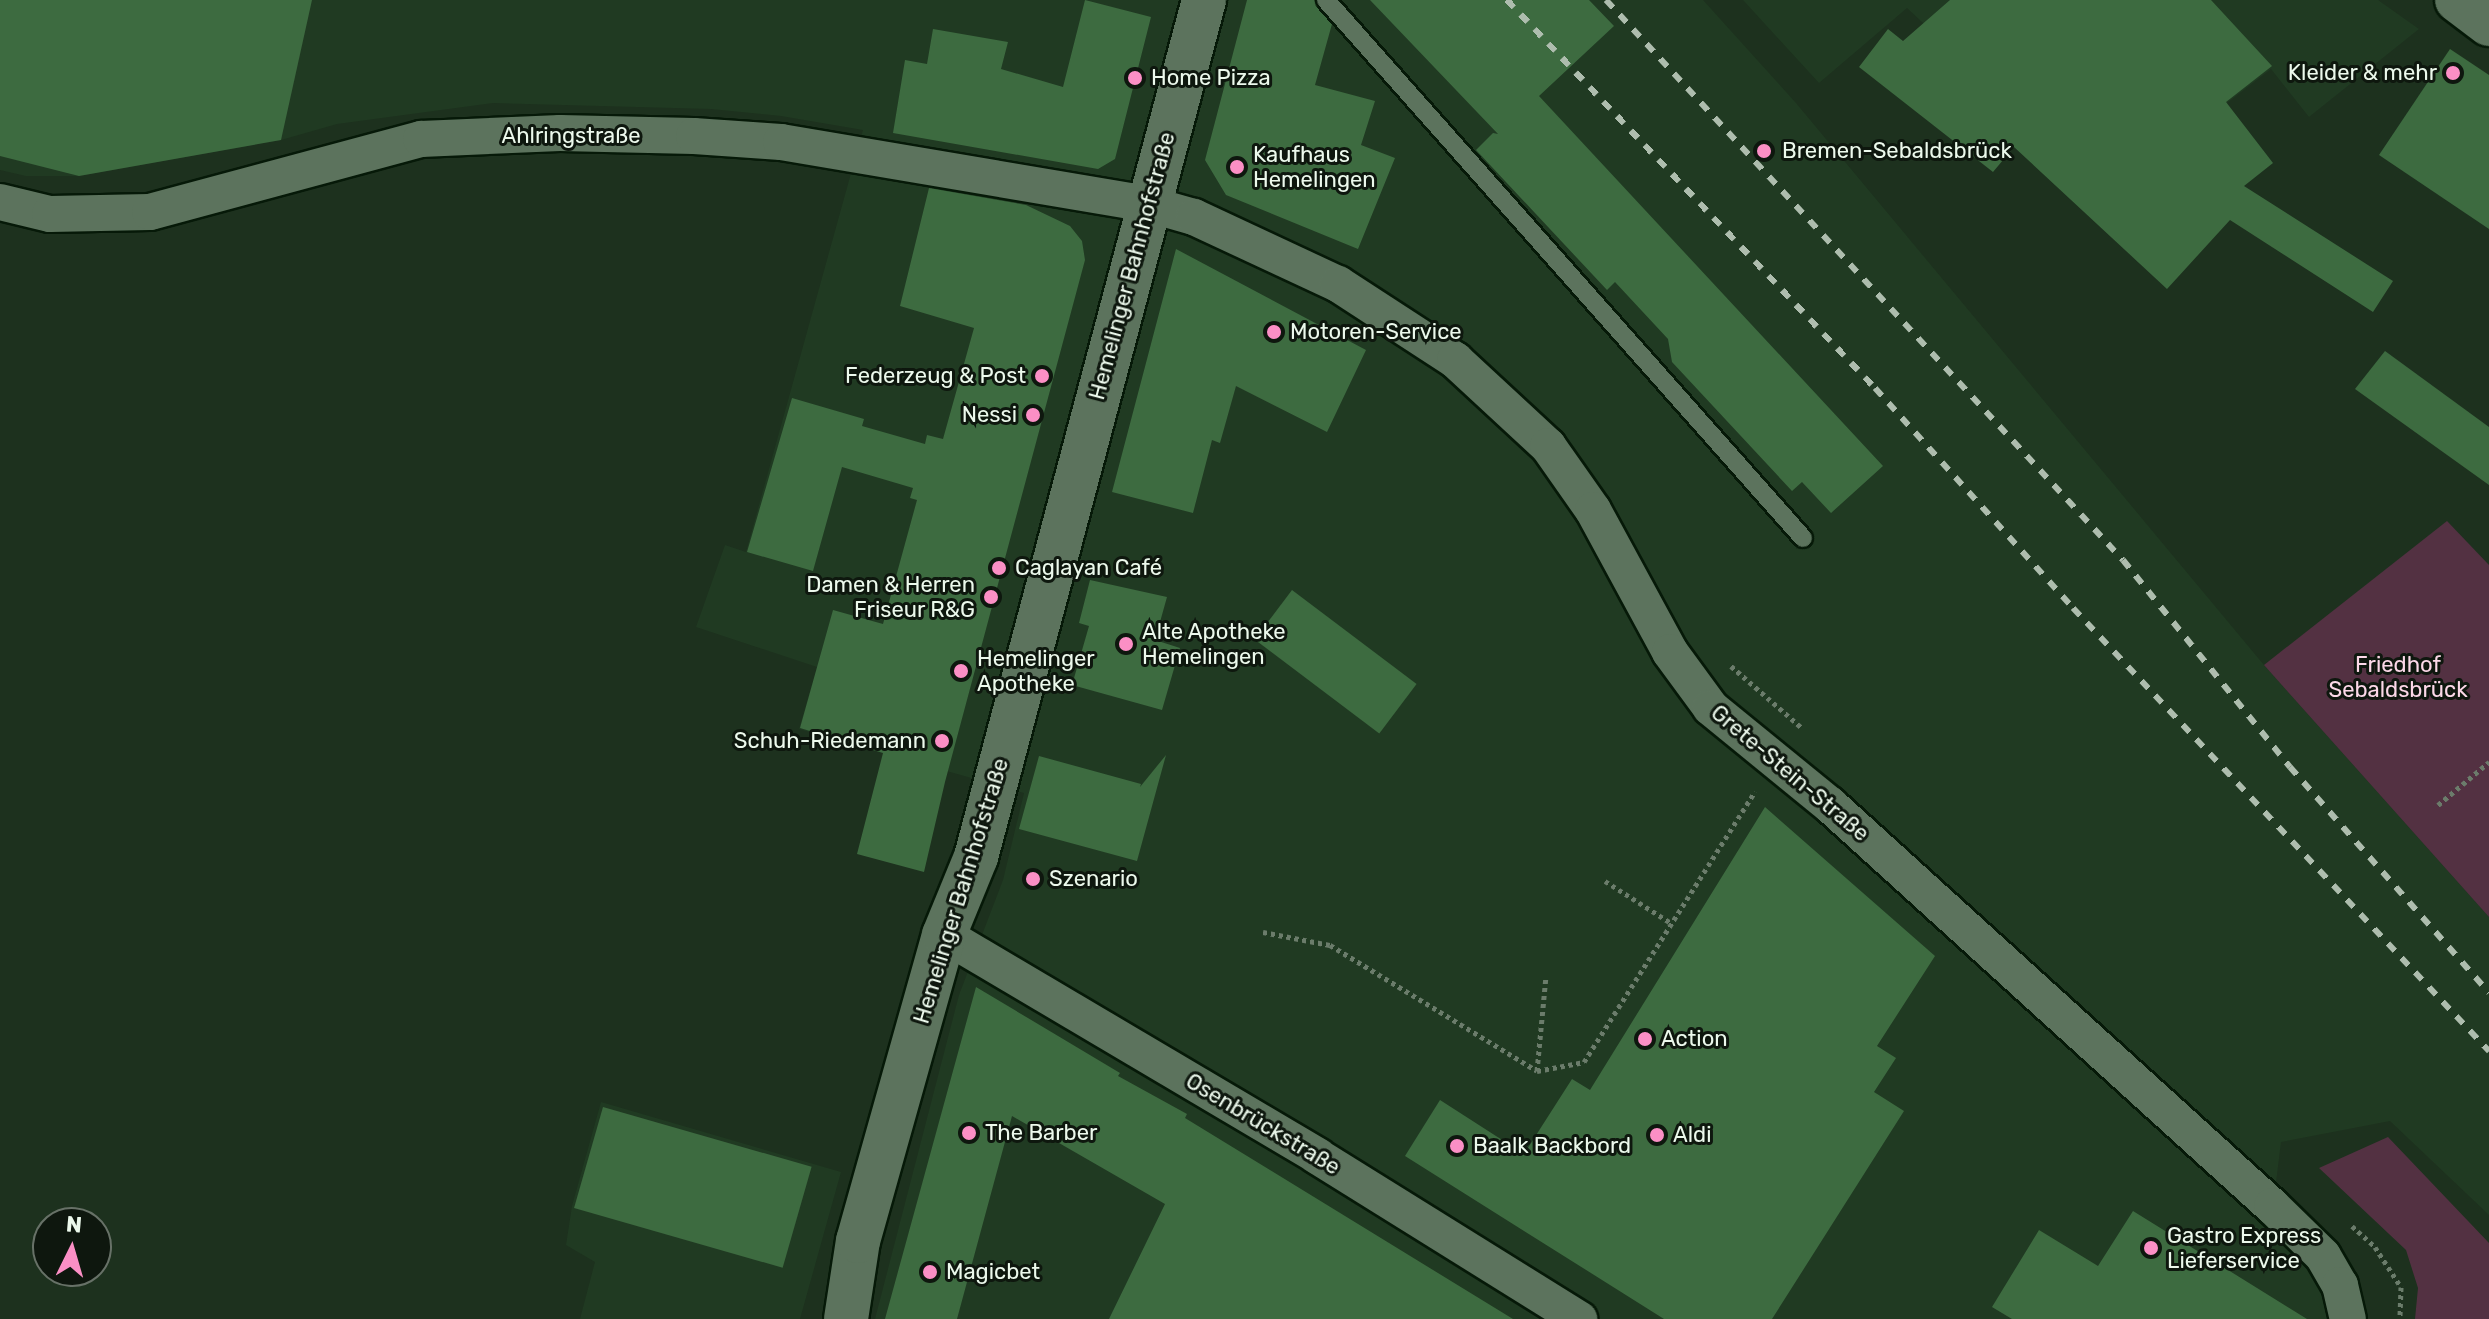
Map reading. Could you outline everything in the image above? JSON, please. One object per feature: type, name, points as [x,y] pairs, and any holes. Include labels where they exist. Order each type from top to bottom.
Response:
[{"type":"street","name":"Hemelinger Bahnhofstraße","points":[[846,1319],[858,1241],[944,935],[976,857],[1204,0]]},
{"type":"street","points":[[2457,0],[2489,24]]},
{"type":"street","name":"Ahlringstraße","points":[[0,202],[50,214],[150,212],[421,139],[560,133],[781,142],[1148,204]]},
{"type":"street","name":"Grete-Stein-Straße","points":[[1148,204],[1194,217],[1338,284],[1455,360],[1548,446],[1593,510],[1670,652],[1711,708],[1830,805],[2272,1206],[2323,1256],[2340,1285],[2348,1319]]},
{"type":"street","name":"Osenbrückstraße","points":[[944,935],[1317,1156],[1579,1319]]},
{"type":"lane","points":[[1326,0],[1803,538]]},
{"type":"path","points":[[1263,932],[1330,945],[1537,1071],[1584,1062],[1775,761]]},
{"type":"path","points":[[2438,805],[2489,762]]},
{"type":"path","points":[[1605,881],[1671,923]]},
{"type":"path","points":[[1537,1071],[1546,976]]},
{"type":"shaded area","points":[[0,0],[1703,0],[1796,103],[2264,665],[2489,917],[2489,1215],[2390,1121],[2281,1142],[2274,1199],[2354,1319],[875,1319],[959,995],[1003,880],[1024,793],[799,729],[817,667],[696,627],[725,545],[746,552],[863,130],[781,116],[711,109],[493,103],[337,124],[281,140],[79,176],[26,176],[0,170]]},
{"type":"shaded area","points":[[1743,0],[2378,0],[2419,29],[2309,117],[2271,69],[2148,164],[2044,136],[1907,8],[1819,83]]},
{"type":"shaded area","points":[[601,1102],[841,1172],[800,1319],[580,1319],[595,1262],[566,1245],[572,1206]]},
{"type":"green space","name":"Friedhof Sebaldsbrück","points":[[2447,521],[2489,565],[2489,917],[2264,665]]},
{"type":"green space","points":[[2388,1137],[2489,1243],[2489,1319],[2415,1319],[2418,1288],[2406,1250],[2319,1168]]},
{"type":"building","points":[[0,0],[312,0],[281,140],[79,176],[0,156]]},
{"type":"building","points":[[1085,0],[1151,17],[1115,159],[1098,169],[893,133],[905,60],[927,64],[933,29],[1008,42],[1001,69],[1063,87]]},
{"type":"building","points":[[1247,0],[1314,0],[1332,24],[1315,85],[1375,101],[1361,145],[1395,158],[1358,249],[1226,195],[1205,160]]},
{"type":"building","points":[[1370,0],[1589,0],[1614,26],[1539,96],[1883,466],[1831,513],[1802,482],[1792,491],[1672,362],[1668,339],[1615,282],[1607,290],[1476,150],[1493,133],[1498,134]]},
{"type":"building","points":[[1950,0],[2211,0],[2272,66],[2226,102],[2273,163],[2244,186],[2393,281],[2373,312],[2230,220],[2167,289],[2014,147],[1993,172],[1859,67],[1888,29],[1903,41]]},
{"type":"building","points":[[2450,49],[2489,75],[2489,229],[2379,155]]},
{"type":"building","points":[[929,188],[1026,205],[1070,226],[1082,241],[1085,260],[945,782],[924,872],[857,854],[883,753],[800,728],[833,610],[883,624],[917,500],[910,498],[913,488],[842,467],[813,571],[747,552],[792,398],[864,419],[862,426],[925,444],[927,435],[943,439],[974,328],[900,306]]},
{"type":"building","points":[[1176,249],[1366,350],[1327,432],[1236,386],[1220,443],[1212,440],[1193,513],[1112,492]]},
{"type":"building","points":[[2385,351],[2489,427],[2489,485],[2355,389]]},
{"type":"building","name":"Alte Apotheke Hemelingen","points":[[1090,580],[1167,597],[1155,640],[1180,648],[1162,710],[1072,685],[1089,626],[1079,623]]},
{"type":"building","points":[[1292,590],[1417,684],[1379,733],[1255,640]]},
{"type":"building","points":[[1166,755],[1137,861],[1019,829],[1039,756],[1141,784],[1140,787]]},
{"type":"building","points":[[1765,807],[1935,956],[1877,1046],[1896,1058],[1874,1092],[1904,1111],[1772,1319],[1664,1319],[1405,1156],[1440,1100],[1524,1154],[1572,1079],[1590,1090]]},
{"type":"building","points":[[976,987],[1120,1073],[1118,1076],[1187,1114],[1185,1118],[1513,1319],[1109,1319],[1165,1204],[1012,1116],[957,1319],[885,1319]]},
{"type":"building","points":[[603,1107],[812,1167],[783,1268],[574,1208]]},
{"type":"building","name":"Gastro Express Lieferservice","points":[[2133,1211],[2307,1319],[2012,1319],[1992,1307],[2039,1230],[2098,1266]]},
{"type":"railway","points":[[1507,0],[1875,388],[2073,608],[2489,1051]]},
{"type":"railway","points":[[1606,0],[2123,560],[2290,767],[2489,993]]},
{"type":"place","name":"Kleider & mehr","points":[[2453,73]]},
{"type":"place","name":"Home Pizza","points":[[1135,78]]},
{"type":"place","name":"Bremen-Sebaldsbrück","points":[[1764,151]]},
{"type":"place","name":"Kaufhaus Hemelingen","points":[[1237,167]]},
{"type":"place","name":"Motoren-Service","points":[[1274,332]]},
{"type":"place","name":"Federzeug & Post","points":[[1042,376]]},
{"type":"place","name":"Nessi","points":[[1033,415]]},
{"type":"place","name":"Caglayan Café","points":[[999,568]]},
{"type":"place","name":"Damen & Herren Friseur R&G","points":[[991,597]]},
{"type":"place","name":"Alte Apotheke Hemelingen","points":[[1126,644]]},
{"type":"place","name":"Hemelinger Apotheke","points":[[961,671]]},
{"type":"place","name":"Schuh-Riedemann","points":[[942,741]]},
{"type":"place","name":"Szenario","points":[[1033,879]]},
{"type":"place","name":"Action","points":[[1645,1039]]},
{"type":"place","name":"The Barber","points":[[969,1133]]},
{"type":"place","name":"Aldi","points":[[1657,1135]]},
{"type":"place","name":"Baalk Backbord","points":[[1457,1146]]},
{"type":"place","name":"Gastro Express Lieferservice","points":[[2151,1248]]},
{"type":"place","name":"Magicbet","points":[[930,1272]]}]
